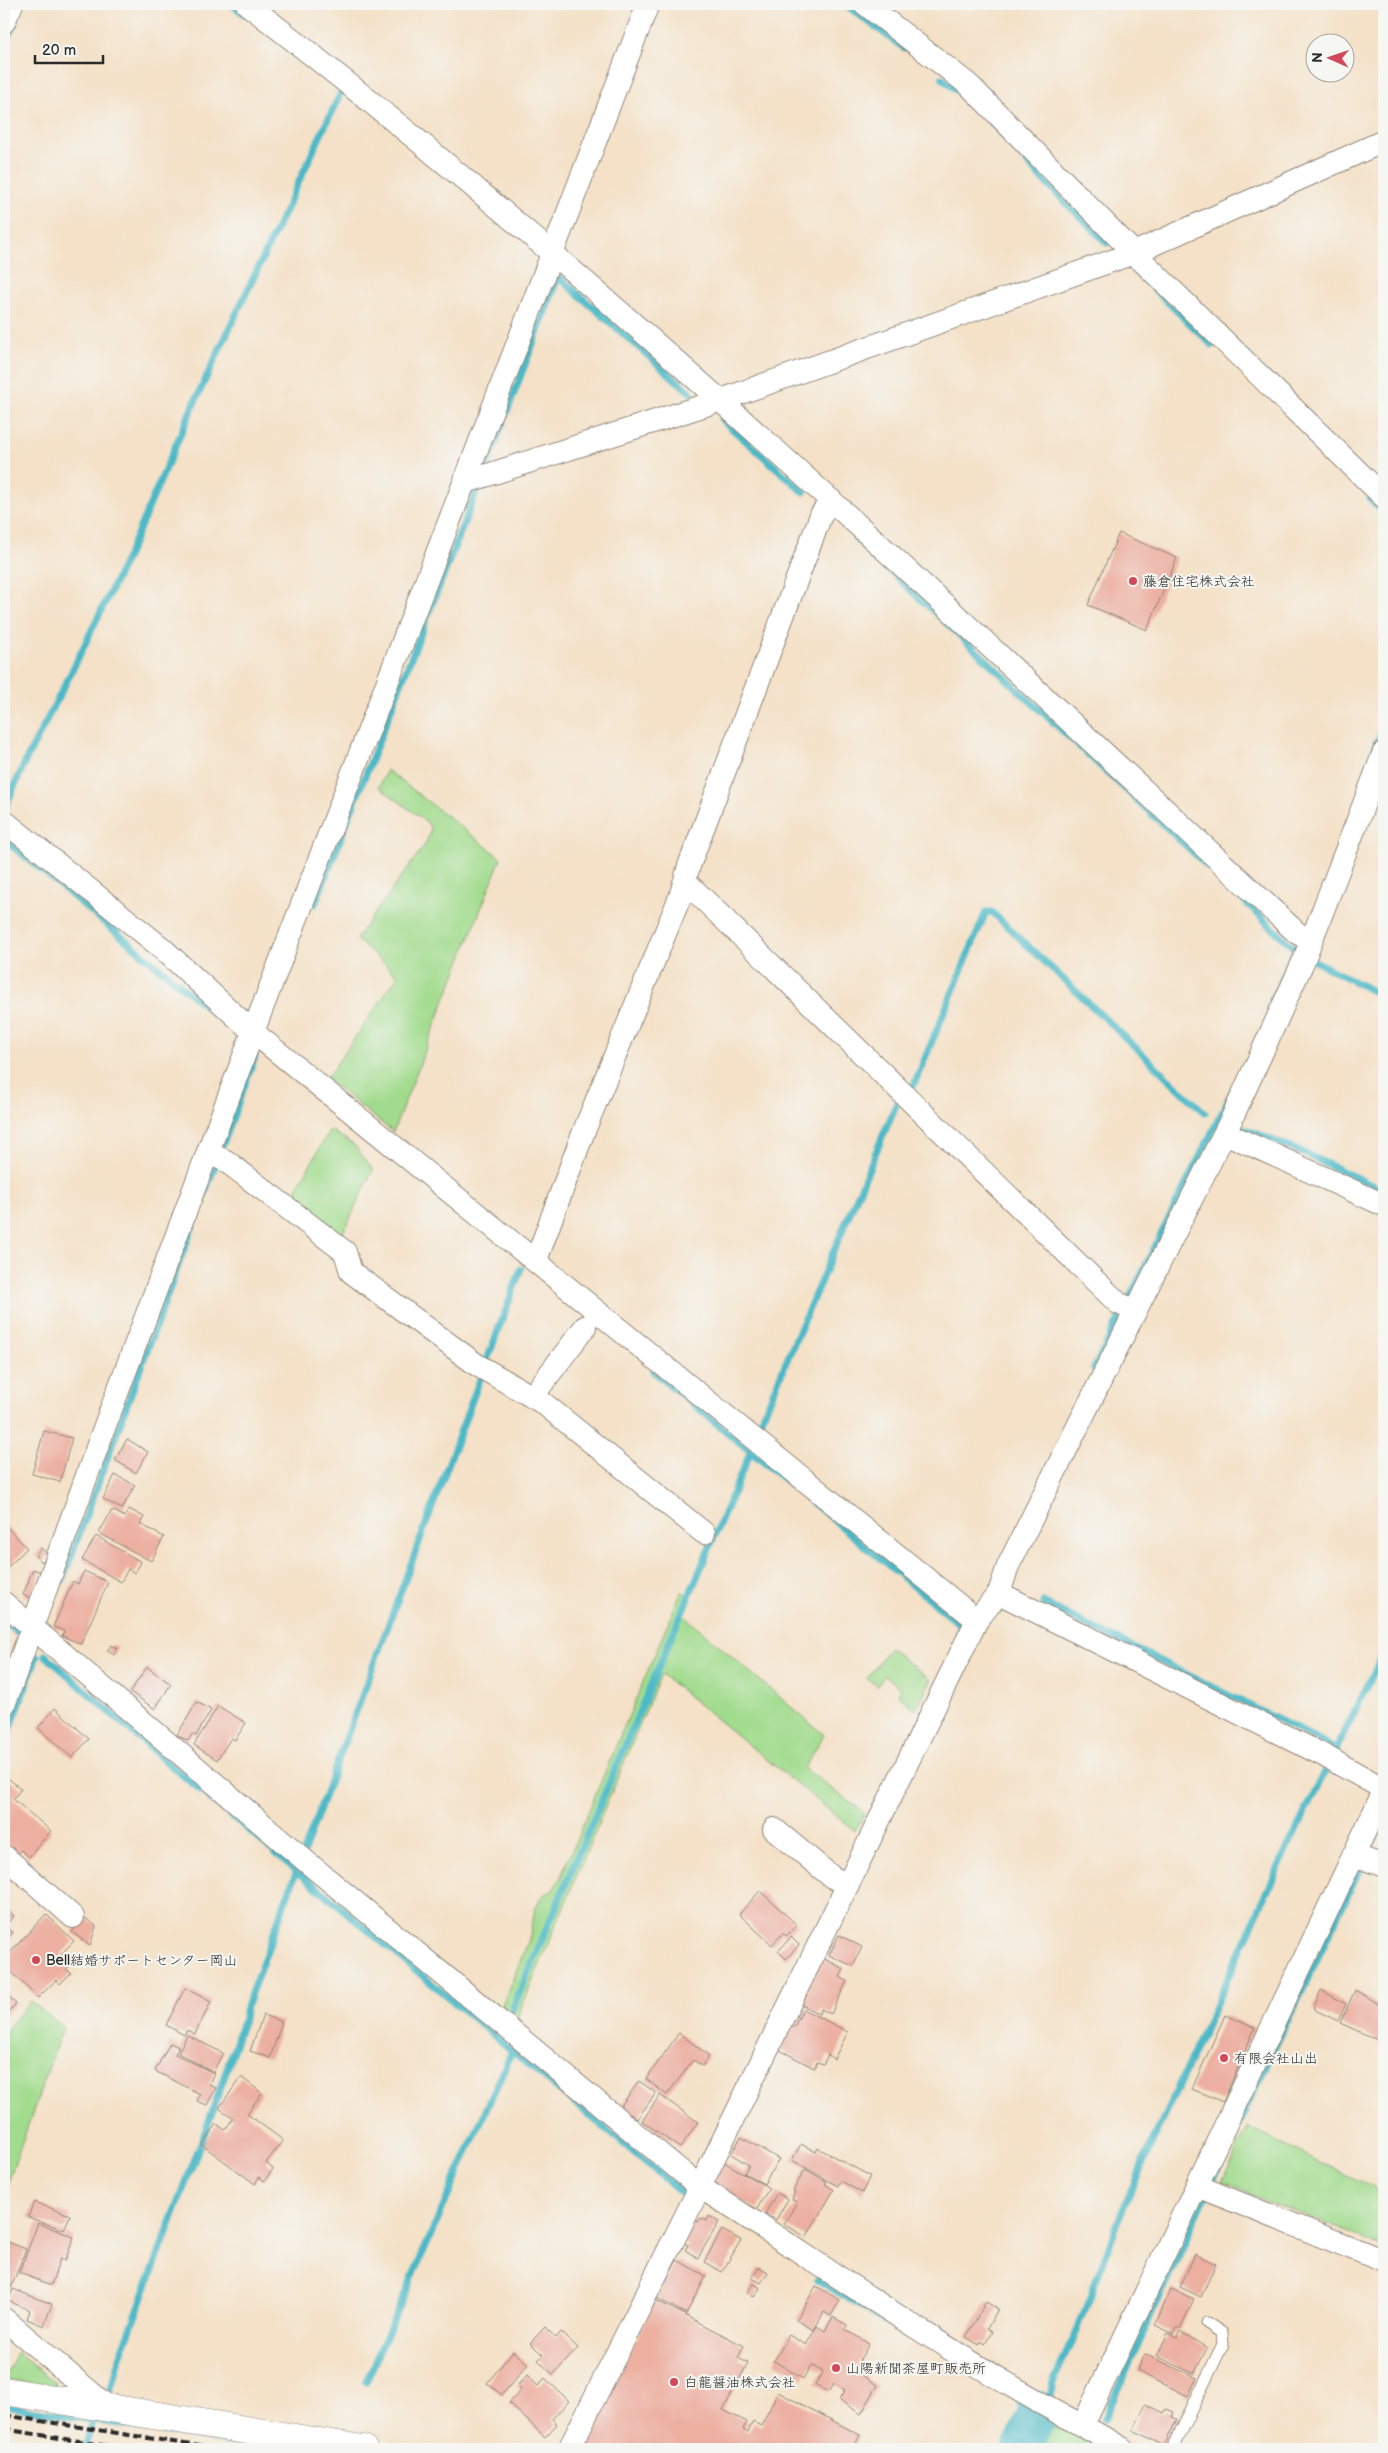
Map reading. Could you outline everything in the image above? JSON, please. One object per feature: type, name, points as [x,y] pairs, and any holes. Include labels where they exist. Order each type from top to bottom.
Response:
[{"type":"street","points":[[247,4],[316,57],[554,254],[718,401],[826,506],[1305,944]]},
{"type":"street","points":[[4,1705],[107,1420],[216,1157],[253,1032],[554,254],[648,4]]},
{"type":"street","points":[[865,4],[969,85],[1134,253],[1384,496]]},
{"type":"street","points":[[466,482],[718,401],[1134,253],[1384,141]]},
{"type":"street","points":[[536,1260],[584,1131],[685,881],[826,506]]},
{"type":"street","points":[[569,2449],[700,2187],[841,1881],[977,1620],[1001,1586],[1127,1307],[1228,1126],[1384,752]]},
{"type":"street","points":[[4,821],[162,948],[253,1032],[977,1620]]},
{"type":"street","points":[[685,881],[1127,1307]]},
{"type":"street","points":[[1228,1126],[1384,1205]]},
{"type":"street","points":[[216,1157],[345,1252],[351,1272],[484,1370],[543,1403],[704,1533]]},
{"type":"street","points":[[532,1398],[585,1327]]},
{"type":"street","points":[[1001,1586],[1330,1759],[1384,1790],[1366,1860],[1204,2189],[1083,2425]]},
{"type":"street","points":[[4,1603],[304,1860],[700,2187],[757,2223],[816,2264],[1027,2395],[1123,2449]]},
{"type":"street","points":[[774,1829],[841,1881]]},
{"type":"street","points":[[4,1856],[73,1917]]},
{"type":"street","points":[[1204,2189],[1384,2261]]},
{"type":"street","points":[[4,2319],[109,2408]]},
{"type":"street","points":[[4,2391],[363,2449]]},
{"type":"lane","points":[[1172,2449],[1224,2344],[1222,2333],[1207,2323]]},
{"type":"green space","points":[[387,770],[501,858],[393,1132],[326,1079],[398,976],[356,939],[426,843],[431,830],[427,822],[379,787]]},
{"type":"green space","points":[[330,1130],[354,1145],[373,1170],[342,1235],[292,1197]]},
{"type":"green space","points":[[681,1592],[690,1595],[682,1614],[824,1735],[804,1768],[865,1813],[855,1831],[661,1674],[515,2023],[500,2010],[529,1940],[535,1909],[541,1897],[553,1889],[560,1879]]},
{"type":"green space","points":[[889,1648],[931,1680],[916,1710],[898,1694],[901,1688],[884,1675],[878,1686],[867,1679]]},
{"type":"green space","points":[[30,2001],[63,2027],[4,2193],[4,2033]]},
{"type":"green space","points":[[1248,2127],[1384,2193],[1384,2247],[1222,2182]]},
{"type":"green space","points":[[17,2352],[56,2383],[55,2388],[4,2380],[4,2369],[9,2370]]},
{"type":"green space","points":[[1048,2416],[1089,2436],[1083,2449],[1032,2449]]},
{"type":"building","name":"藤倉住宅株式会社","points":[[1119,533],[1177,558],[1147,630],[1088,605]]},
{"type":"building","points":[[44,1431],[72,1438],[60,1482],[32,1474]]},
{"type":"building","points":[[127,1439],[148,1452],[136,1473],[115,1460]]},
{"type":"building","points":[[115,1475],[135,1485],[122,1509],[103,1499]]},
{"type":"building","points":[[129,1509],[144,1517],[140,1524],[164,1537],[151,1561],[99,1533],[112,1510],[125,1517]]},
{"type":"building","points":[[4,1524],[27,1548],[5,1570],[4,1568]]},
{"type":"building","points":[[96,1536],[141,1562],[135,1573],[128,1569],[121,1582],[82,1560]]},
{"type":"building","points":[[41,1548],[49,1555],[42,1562],[35,1555]]},
{"type":"building","points":[[33,1569],[41,1572],[31,1598],[23,1595]]},
{"type":"building","points":[[84,1571],[108,1582],[81,1644],[62,1636],[64,1631],[53,1627],[73,1581],[78,1584]]},
{"type":"building","points":[[111,1645],[118,1648],[114,1655],[107,1651]]},
{"type":"building","points":[[147,1667],[171,1684],[155,1709],[130,1692]]},
{"type":"building","points":[[197,1702],[211,1710],[196,1736],[192,1734],[188,1741],[177,1735]]},
{"type":"building","points":[[218,1706],[246,1723],[235,1740],[231,1738],[217,1760],[194,1745]]},
{"type":"building","points":[[55,1708],[89,1739],[72,1758],[38,1728]]},
{"type":"building","points":[[9,1779],[21,1789],[13,1799],[51,1831],[29,1857],[21,1850],[18,1854],[4,1842],[4,1785]]},
{"type":"building","points":[[760,1891],[797,1925],[786,1936],[783,1933],[772,1945],[739,1914]]},
{"type":"building","points":[[4,1908],[14,1916],[5,1926],[13,1933],[4,1943]]},
{"type":"building","points":[[46,1914],[74,1941],[61,1954],[72,1964],[66,1969],[71,1973],[60,1984],[56,1980],[38,1998],[4,1965],[4,1959]]},
{"type":"building","points":[[84,1917],[96,1926],[90,1946],[72,1932]]},
{"type":"building","points":[[839,1935],[862,1947],[853,1966],[829,1955]]},
{"type":"building","points":[[791,1937],[799,1945],[786,1959],[778,1951]]},
{"type":"building","points":[[823,1958],[844,1969],[840,1977],[847,1981],[831,2014],[821,2009],[819,2014],[800,2004]]},
{"type":"building","points":[[185,1988],[211,2002],[195,2034],[187,2030],[184,2035],[166,2025]]},
{"type":"building","points":[[1321,1990],[1346,2004],[1338,2021],[1313,2009]]},
{"type":"building","points":[[1355,1990],[1384,2007],[1384,2043],[1340,2023]]},
{"type":"building","points":[[4,1991],[16,2004],[5,2016],[4,2014]]},
{"type":"building","points":[[803,2009],[848,2032],[834,2059],[828,2055],[823,2064],[817,2062],[814,2068],[778,2049],[790,2025],[794,2027]]},
{"type":"building","points":[[263,2015],[282,2022],[270,2058],[250,2051]]},
{"type":"building","name":"有限会社山出","points":[[1225,2015],[1255,2028],[1223,2102],[1192,2089]]},
{"type":"building","points":[[679,2033],[709,2056],[702,2066],[693,2060],[667,2095],[646,2079]]},
{"type":"building","points":[[187,2035],[223,2053],[213,2072],[178,2053]]},
{"type":"building","points":[[170,2043],[179,2047],[175,2054],[214,2073],[209,2084],[216,2088],[207,2105],[197,2101],[200,2094],[155,2071]]},
{"type":"building","points":[[241,2077],[262,2093],[247,2114],[283,2140],[266,2163],[273,2169],[264,2181],[259,2177],[255,2184],[202,2145],[217,2124],[225,2130],[233,2118],[219,2108]]},
{"type":"building","points":[[639,2081],[656,2093],[637,2119],[620,2107]]},
{"type":"building","points":[[660,2095],[698,2122],[680,2148],[642,2121]]},
{"type":"building","points":[[741,2137],[779,2159],[764,2184],[744,2173],[749,2165],[731,2154]]},
{"type":"building","points":[[801,2144],[816,2152],[818,2148],[870,2176],[862,2193],[841,2181],[838,2186],[792,2160]]},
{"type":"building","points":[[724,2162],[769,2188],[757,2209],[712,2184]]},
{"type":"building","points":[[805,2169],[827,2182],[825,2184],[834,2190],[806,2237],[784,2224],[797,2202],[792,2199],[795,2192],[793,2191]]},
{"type":"building","points":[[777,2193],[788,2199],[776,2220],[765,2214]]},
{"type":"building","points":[[34,2202],[70,2215],[64,2230],[28,2217]]},
{"type":"building","points":[[709,2216],[719,2222],[698,2258],[685,2250],[688,2245],[682,2241],[694,2220],[698,2222],[701,2218],[707,2221]]},
{"type":"building","points":[[38,2223],[74,2237],[65,2261],[60,2259],[51,2285],[19,2273]]},
{"type":"building","points":[[722,2230],[741,2240],[722,2272],[704,2262]]},
{"type":"building","points":[[8,2242],[26,2249],[11,2288],[4,2285],[4,2255]]},
{"type":"building","points":[[1195,2254],[1216,2264],[1201,2297],[1180,2287]]},
{"type":"building","points":[[677,2260],[706,2276],[686,2314],[657,2298]]},
{"type":"building","points":[[759,2267],[768,2272],[761,2283],[752,2278]]},
{"type":"building","points":[[753,2283],[760,2288],[754,2297],[747,2293]]},
{"type":"building","points":[[816,2286],[840,2300],[831,2316],[824,2312],[814,2330],[796,2320]]},
{"type":"building","points":[[13,2289],[52,2304],[44,2326],[27,2319],[30,2310],[8,2301]]},
{"type":"building","points":[[1171,2289],[1194,2299],[1180,2329],[1177,2327],[1174,2334],[1155,2325]]},
{"type":"building","name":"白龍醤油株式会社","points":[[656,2300],[744,2346],[738,2358],[748,2363],[723,2410],[747,2422],[743,2429],[748,2432],[753,2422],[761,2426],[778,2392],[860,2435],[856,2443],[864,2449],[581,2449]]},
{"type":"building","points":[[986,2302],[998,2309],[987,2329],[992,2332],[985,2344],[981,2341],[979,2345],[966,2337]]},
{"type":"building","name":"山陽新聞茶屋町販売所","points":[[833,2317],[847,2325],[845,2329],[869,2344],[854,2370],[878,2385],[861,2414],[839,2400],[845,2390],[834,2384],[829,2392],[815,2384],[823,2372],[811,2365],[803,2379],[774,2361],[789,2335],[806,2345],[817,2326],[825,2331]]},
{"type":"building","points":[[545,2327],[556,2338],[561,2332],[578,2348],[553,2375],[538,2360],[543,2355],[530,2343]]},
{"type":"building","points":[[1180,2331],[1207,2348],[1194,2374],[1157,2356],[1168,2333],[1177,2338]]},
{"type":"building","points":[[513,2351],[528,2364],[502,2395],[487,2383]]},
{"type":"building","points":[[1145,2354],[1197,2378],[1188,2396],[1137,2371]]},
{"type":"building","points":[[527,2375],[538,2386],[545,2378],[569,2401],[552,2419],[557,2424],[545,2437],[509,2403],[521,2390],[517,2386]]},
{"type":"building","points":[[1146,2404],[1164,2413],[1166,2409],[1174,2412],[1172,2417],[1177,2419],[1164,2446],[1133,2430]]},
{"type":"waterway","points":[[231,4],[244,14]]},
{"type":"waterway","points":[[844,4],[904,48]]},
{"type":"waterway","points":[[4,46],[14,23]]},
{"type":"waterway","points":[[942,78],[976,107]]},
{"type":"waterway","points":[[4,810],[26,760],[68,679],[128,555],[192,408],[342,90]]},
{"type":"waterway","points":[[990,121],[1040,177],[1107,243]]},
{"type":"waterway","points":[[1133,269],[1212,345]]},
{"type":"waterway","points":[[556,275],[691,393]]},
{"type":"waterway","points":[[486,467],[558,278]]},
{"type":"waterway","points":[[722,420],[804,492]]},
{"type":"waterway","points":[[315,904],[476,492]]},
{"type":"waterway","points":[[1370,499],[1384,513]]},
{"type":"waterway","points":[[855,538],[1298,952]]},
{"type":"waterway","points":[[1374,750],[1384,725]]},
{"type":"waterway","points":[[4,839],[228,1025]]},
{"type":"waterway","points":[[913,1087],[986,912],[992,912],[1205,1113]]},
{"type":"waterway","points":[[1270,1007],[1301,937]]},
{"type":"waterway","points":[[1307,957],[1384,997]]},
{"type":"waterway","points":[[62,1581],[255,1057]]},
{"type":"waterway","points":[[1094,1369],[1233,1090]]},
{"type":"waterway","points":[[757,1430],[899,1098]]},
{"type":"waterway","points":[[1233,1124],[1306,1154],[1384,1191]]},
{"type":"waterway","points":[[110,2393],[117,2365],[208,2124],[246,2007],[521,1269]]},
{"type":"waterway","points":[[653,1371],[962,1626],[959,1633]]},
{"type":"waterway","points":[[512,2010],[750,1453]]},
{"type":"waterway","points":[[1043,1603],[1335,1748]]},
{"type":"waterway","points":[[4,1621],[17,1632]]},
{"type":"waterway","points":[[1050,2396],[1053,2382],[1079,2326],[1124,2206],[1148,2152],[1287,1849],[1384,1652]]},
{"type":"waterway","points":[[45,1655],[163,1759],[686,2196]]},
{"type":"waterway","points":[[4,1746],[37,1656]]},
{"type":"waterway","points":[[1104,2419],[1246,2108],[1384,1819]]},
{"type":"waterway","points":[[366,2382],[512,2051]]},
{"type":"waterway","points":[[817,2279],[889,2324]]},
{"type":"waterway","points":[[1020,2404],[1038,2414]]},
{"type":"waterway","points":[[4,2406],[276,2449]]},
{"type":"waterway","points":[[1022,2449],[1039,2411]]},
{"type":"waterway","points":[[84,2449],[93,2421]]},
{"type":"waterway","points":[[1090,2449],[1094,2441]]},
{"type":"railway","points":[[4,2415],[217,2449]]},
{"type":"railway","points":[[4,2429],[127,2449]]},
{"type":"place","name":"藤倉住宅株式会社","points":[[1133,581]]},
{"type":"place","name":"Bell結婚サポートセンター岡山","points":[[36,1960]]},
{"type":"place","name":"有限会社山出","points":[[1224,2058]]},
{"type":"place","name":"山陽新聞茶屋町販売所","points":[[836,2368]]},
{"type":"place","name":"白龍醤油株式会社","points":[[674,2382]]}]
